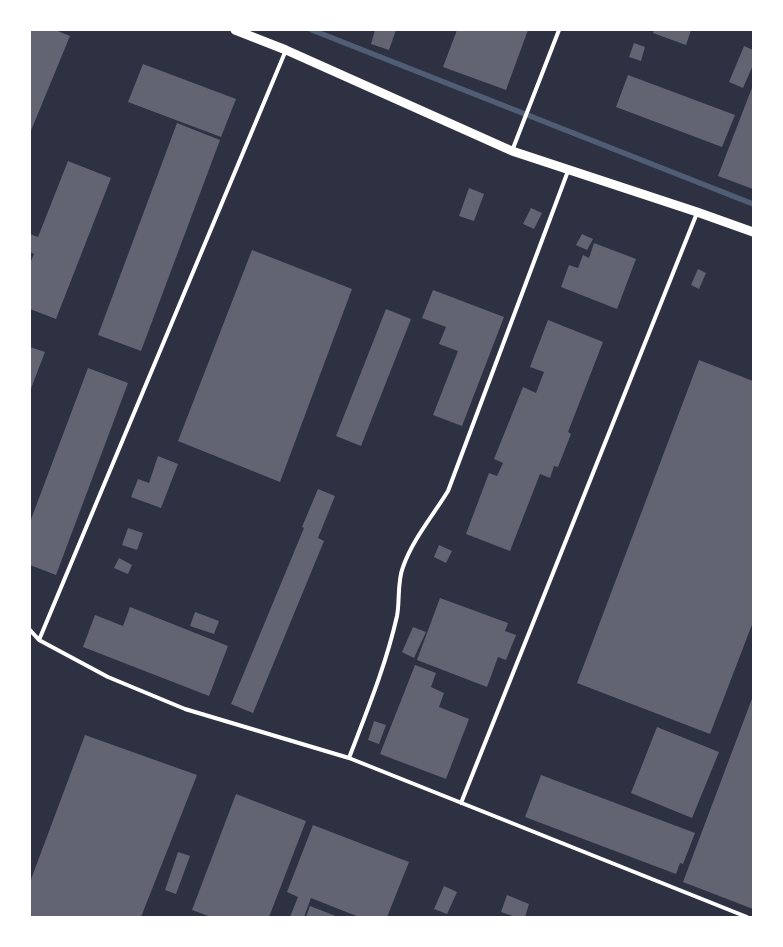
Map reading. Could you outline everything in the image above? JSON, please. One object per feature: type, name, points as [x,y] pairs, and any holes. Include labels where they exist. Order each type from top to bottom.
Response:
[{"type":"street","points":[[235,30],[286,50],[512,151],[753,232]]},
{"type":"lane","points":[[512,151],[559,30]]},
{"type":"lane","points":[[39,640],[286,50]]},
{"type":"lane","points":[[349,758],[382,672],[397,615],[402,569],[416,537],[448,492],[568,169]]},
{"type":"lane","points":[[461,802],[698,212]]},
{"type":"lane","points":[[30,630],[39,640],[108,677],[185,709],[349,758],[747,917]]},
{"type":"building","points":[[30,30],[55,30],[70,36],[30,133]]},
{"type":"building","points":[[375,30],[396,30],[389,50],[371,44]]},
{"type":"building","points":[[457,30],[528,30],[506,90],[443,67]]},
{"type":"building","points":[[654,30],[691,30],[686,45],[653,33]]},
{"type":"building","points":[[634,43],[645,47],[641,61],[629,57]]},
{"type":"building","points":[[744,46],[753,50],[753,65],[743,88],[729,82]]},
{"type":"building","points":[[143,64],[236,99],[221,137],[128,102]]},
{"type":"building","points":[[628,75],[735,115],[722,147],[616,107]]},
{"type":"building","points":[[753,85],[753,189],[718,176]]},
{"type":"building","points":[[177,123],[220,140],[141,351],[98,335]]},
{"type":"building","points":[[68,161],[111,178],[56,319],[30,309],[30,263],[34,254],[30,252],[30,234],[38,237]]},
{"type":"building","points":[[469,188],[484,194],[474,221],[459,216]]},
{"type":"building","points":[[531,208],[542,213],[534,229],[523,224]]},
{"type":"building","points":[[582,234],[593,239],[587,250],[576,245]]},
{"type":"building","points":[[594,243],[636,259],[617,309],[561,287],[569,265],[578,268],[583,255],[589,258]]},
{"type":"building","points":[[252,250],[352,289],[280,482],[178,441]]},
{"type":"building","points":[[698,269],[706,273],[699,289],[691,285]]},
{"type":"building","points":[[433,290],[504,317],[462,426],[433,415],[458,351],[439,344],[446,327],[422,318]]},
{"type":"building","points":[[386,309],[411,319],[361,446],[336,436]]},
{"type":"building","points":[[548,320],[603,342],[568,432],[571,434],[558,467],[554,466],[550,478],[540,474],[510,551],[466,534],[489,473],[497,476],[503,463],[494,459],[523,387],[536,393],[544,372],[530,367]]},
{"type":"building","points":[[30,347],[45,352],[30,391]]},
{"type":"building","points":[[699,360],[753,381],[753,622],[710,734],[577,683]]},
{"type":"building","points":[[88,368],[128,383],[56,575],[30,565],[30,522]]},
{"type":"building","points":[[158,456],[178,464],[161,508],[131,497],[138,479],[149,483]]},
{"type":"building","points":[[318,489],[335,496],[318,538],[324,541],[253,713],[231,704],[304,528],[302,527]]},
{"type":"building","points":[[128,528],[143,533],[137,550],[122,545]]},
{"type":"building","points":[[439,545],[452,551],[446,563],[434,557]]},
{"type":"building","points":[[119,558],[132,565],[128,574],[114,568]]},
{"type":"building","points":[[440,598],[508,623],[505,631],[516,635],[506,660],[498,657],[487,687],[417,660]]},
{"type":"building","points":[[130,607],[228,646],[209,696],[83,647],[95,615],[123,626]]},
{"type":"building","points":[[195,612],[219,621],[214,634],[190,626]]},
{"type":"building","points":[[413,627],[426,632],[414,658],[402,652]]},
{"type":"building","points":[[415,665],[436,673],[431,687],[444,693],[439,707],[469,719],[446,779],[380,754]]},
{"type":"building","points":[[753,696],[753,909],[683,882]]},
{"type":"building","points":[[374,721],[386,725],[379,744],[368,740]]},
{"type":"building","points":[[657,727],[719,752],[692,818],[631,793]]},
{"type":"building","points":[[85,735],[197,775],[141,917],[30,917],[30,882]]},
{"type":"building","points":[[541,775],[695,833],[683,864],[680,863],[676,874],[525,817]]},
{"type":"building","points":[[236,794],[306,821],[269,917],[211,917],[192,910]]},
{"type":"building","points":[[313,825],[409,862],[387,917],[359,917],[311,898],[304,917],[290,917],[298,897],[287,892]]},
{"type":"building","points":[[178,852],[190,856],[176,894],[165,890]]},
{"type":"building","points":[[444,886],[457,892],[447,914],[434,909]]},
{"type":"building","points":[[507,895],[529,904],[525,917],[516,917],[501,912]]},
{"type":"building","points":[[310,906],[338,917],[306,917]]},
{"type":"waterway","points":[[312,30],[753,204]]}]
